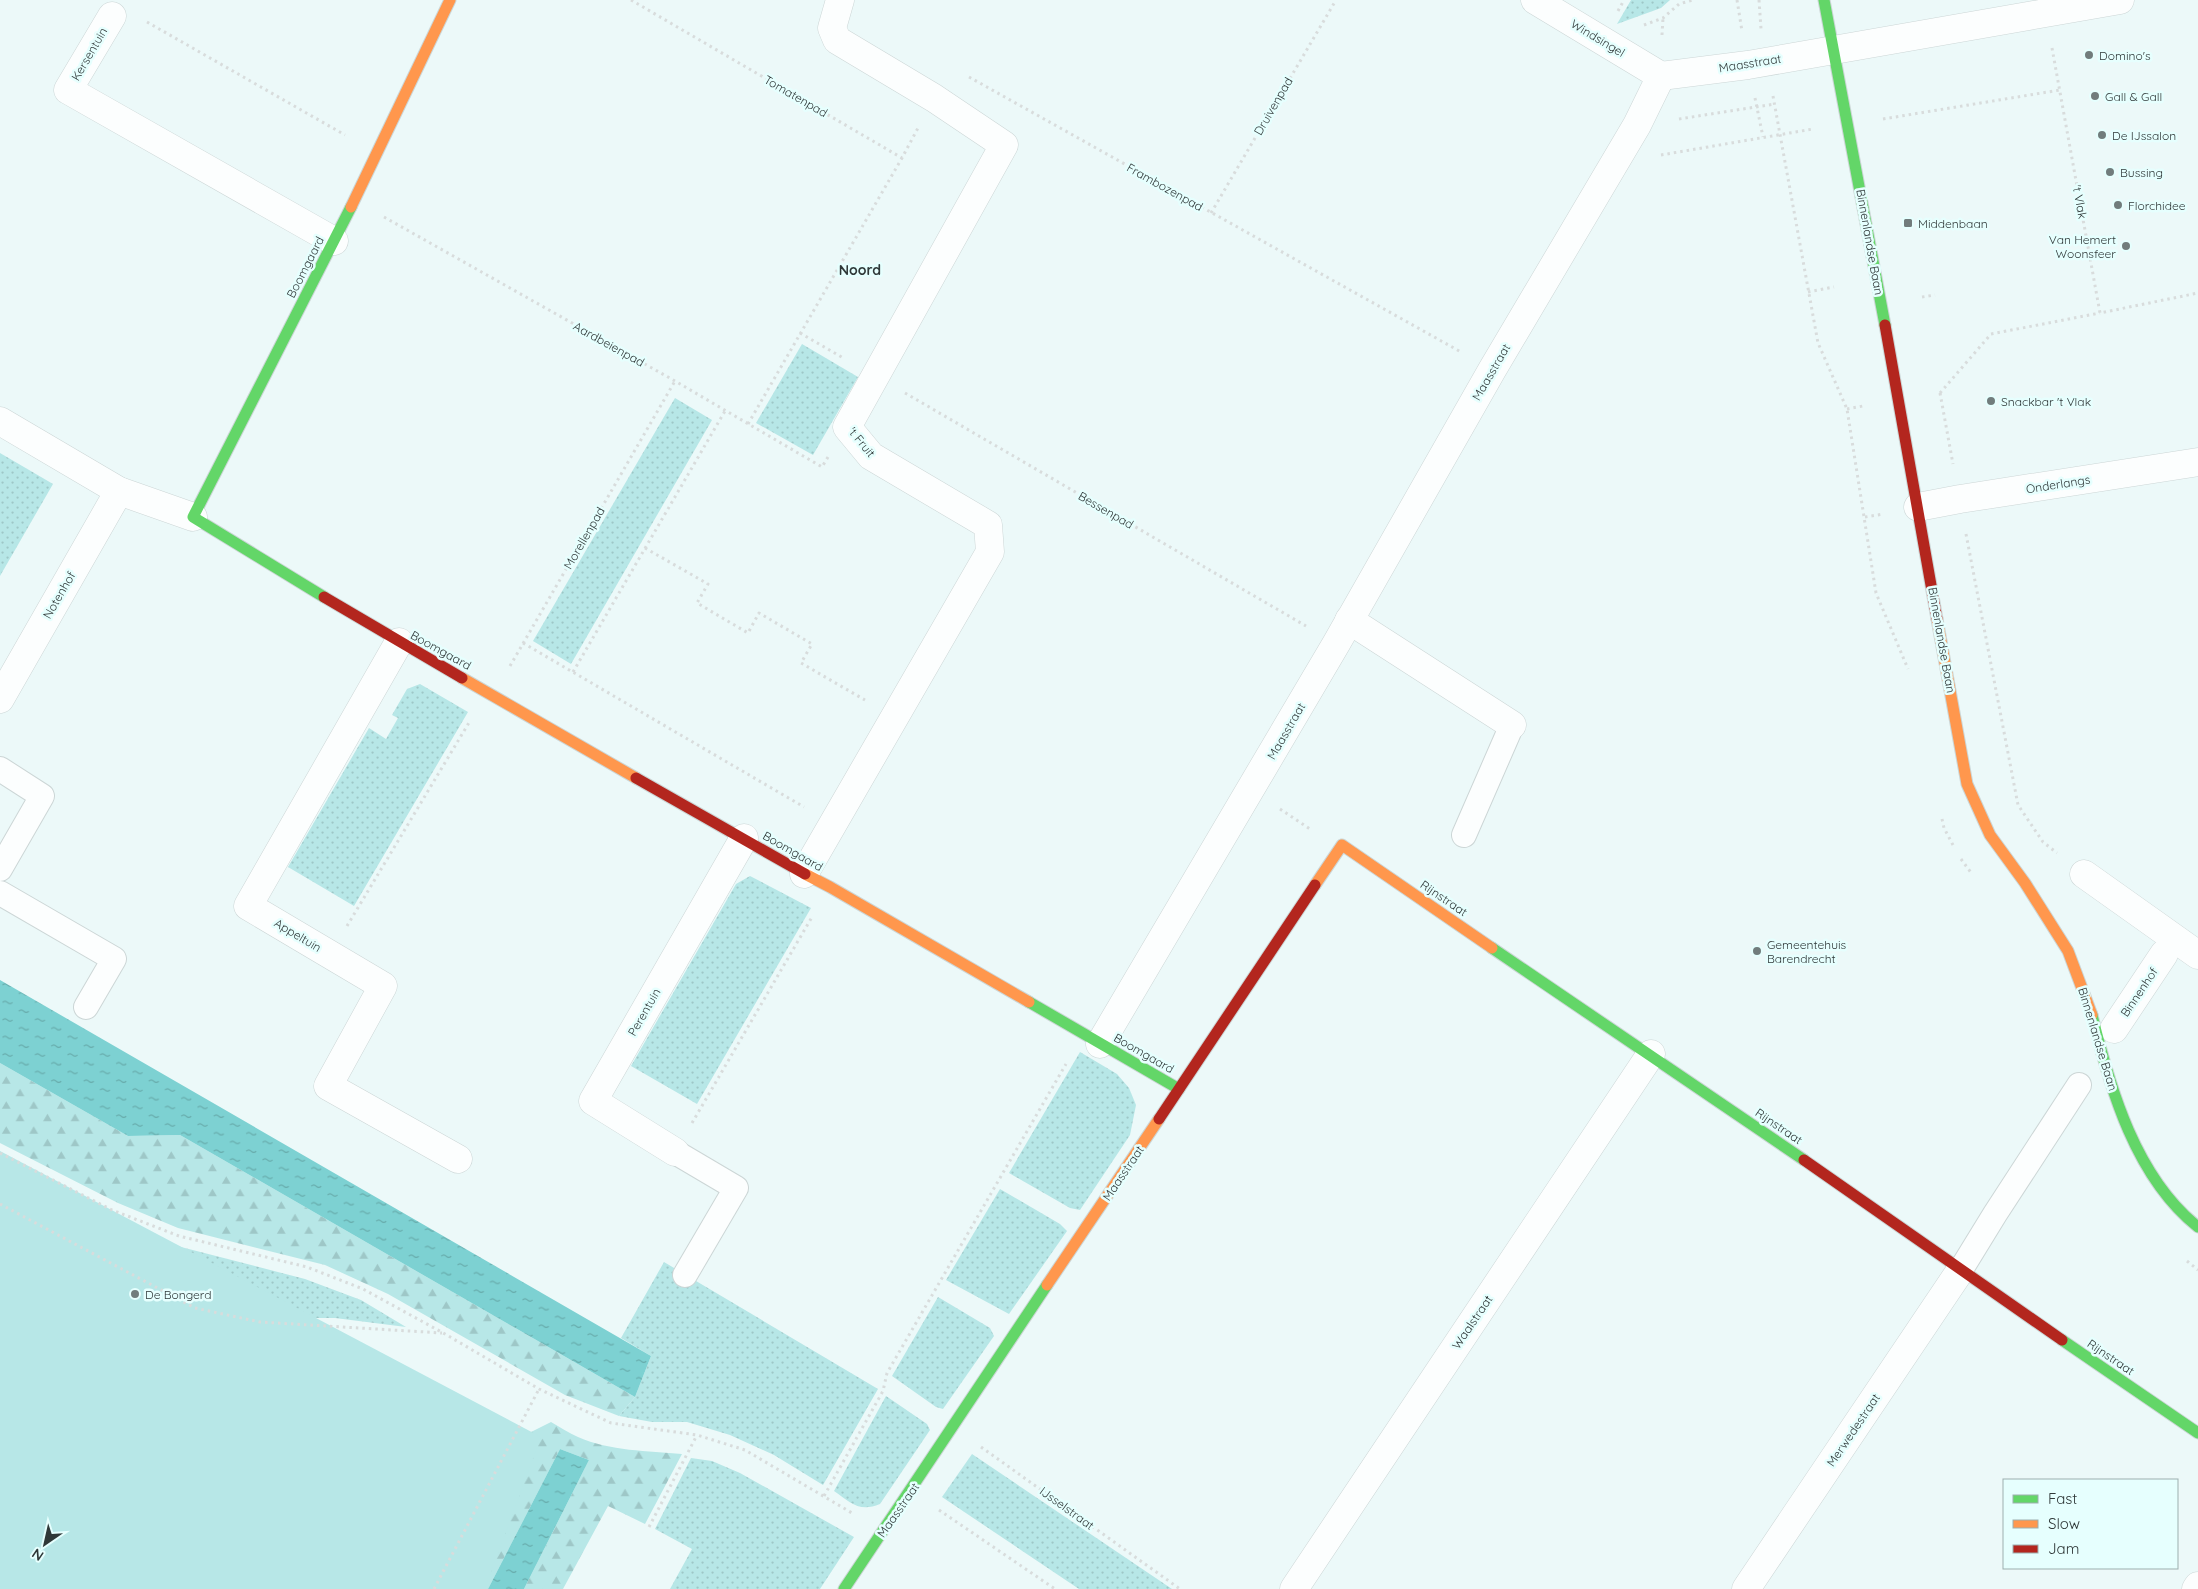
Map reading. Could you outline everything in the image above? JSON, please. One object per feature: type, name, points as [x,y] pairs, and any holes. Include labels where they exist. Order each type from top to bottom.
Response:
[{"type":"street","name":"Boomgaard","points":[[450,0],[334,241],[193,517],[399,642],[1180,1089]]},
{"type":"street","name":"'t Fruit","points":[[804,874],[990,552],[988,525],[870,456],[847,427],[1004,145],[934,98],[837,40],[832,28],[840,0]]},
{"type":"street","name":"Windsingel","points":[[1535,0],[1661,76]]},
{"type":"street","name":"Binnenlandse Baan","points":[[1824,0],[1967,784],[1990,835],[2025,883],[2068,951],[2089,1003],[2116,1101],[2144,1160],[2160,1185],[2188,1219],[2198,1227]]},
{"type":"street","points":[[1833,50],[2120,0]]},
{"type":"street","name":"Kersentuin","points":[[115,8],[68,90],[334,241]]},
{"type":"street","name":"Maasstraat","points":[[1092,1039],[1251,789],[1492,370],[1637,125],[1661,76],[1748,65],[1833,50]]},
{"type":"street","points":[[0,421],[119,491],[193,517]]},
{"type":"street","name":"Onderlangs","points":[[1918,507],[2198,462]]},
{"type":"street","name":"Notenhof","points":[[0,699],[119,491]]},
{"type":"street","points":[[1349,620],[1512,725]]},
{"type":"street","name":"Appeltuin","points":[[399,642],[248,906],[382,986],[328,1086],[458,1159]]},
{"type":"street","name":"Perentuin","points":[[675,1152],[592,1101],[744,838]]},
{"type":"street","name":"Maasstraat","points":[[844,1589],[1342,845]]},
{"type":"street","name":"Rijnstraat","points":[[1342,845],[1814,1166],[1960,1271],[2198,1434]]},
{"type":"street","points":[[2084,874],[2198,955]]},
{"type":"street","name":"Binnenhof","points":[[2114,1029],[2164,954]]},
{"type":"street","name":"Waalstraat","points":[[1294,1589],[1651,1054]]},
{"type":"street","name":"Merwedestraat","points":[[1746,1589],[1960,1271]]},
{"type":"lane","points":[[1464,835],[1512,725]]},
{"type":"lane","points":[[0,770],[42,796],[0,869]]},
{"type":"lane","points":[[0,892],[114,959],[86,1007]]},
{"type":"lane","points":[[1960,1271],[1994,1214],[2079,1085]]},
{"type":"lane","name":"Perentuin","points":[[675,1152],[736,1188],[685,1275]]},
{"type":"path","name":"Tomatenpad","points":[[631,0],[902,158]]},
{"type":"path","name":"Druivenpad","points":[[1211,213],[1336,0]]},
{"type":"path","points":[[1602,39],[1662,18],[1679,4],[1693,0]]},
{"type":"path","name":"Kersentuin","points":[[115,8],[130,12],[377,153]]},
{"type":"path","name":"'t Vlak","points":[[2046,13],[2100,313]]},
{"type":"path","name":"Frambozenpad","points":[[968,76],[1492,370]]},
{"type":"path","points":[[1906,115],[2060,90]]},
{"type":"path","points":[[748,424],[902,158],[934,98]]},
{"type":"path","points":[[1637,125],[1775,104]]},
{"type":"path","points":[[1614,163],[1780,134]]},
{"type":"path","name":"Aardbeienpad","points":[[354,200],[822,467],[847,427]]},
{"type":"path","points":[[1808,292],[1834,287]]},
{"type":"path","points":[[2084,874],[2043,842],[2018,805],[1940,394],[1991,334],[2198,294]]},
{"type":"path","points":[[1922,297],[1935,296]]},
{"type":"path","name":"Bessenpad","points":[[800,333],[1336,644]]},
{"type":"path","name":"Morellenpad","points":[[330,954],[474,714],[494,696],[676,382]]},
{"type":"path","points":[[573,672],[725,411]]},
{"type":"path","points":[[645,548],[708,584],[697,604],[748,633],[759,613],[812,644],[801,663],[894,717]]},
{"type":"path","points":[[523,643],[832,824]]},
{"type":"path","points":[[1251,789],[1310,829],[1342,845]]},
{"type":"path","points":[[675,1152],[830,887]]},
{"type":"path","points":[[824,1496],[883,1391],[887,1374],[1092,1039]]},
{"type":"path","points":[[0,1153],[112,1210],[179,1236],[307,1267],[363,1289],[539,1389],[611,1422],[697,1435],[744,1450],[884,1530]]},
{"type":"path","points":[[0,1204],[195,1308],[260,1322],[445,1334]]},
{"type":"path","points":[[434,1589],[539,1389]]},
{"type":"path","name":"IJsselstraat","points":[[954,1427],[1180,1589]]},
{"type":"path","points":[[649,1527],[697,1435]]},
{"type":"path","points":[[911,1491],[1055,1589]]},
{"type":"green space","points":[[1631,0],[1670,0],[1661,8],[1617,24]]},
{"type":"green space","points":[[802,344],[858,377],[813,455],[756,423]]},
{"type":"green space","points":[[675,398],[712,420],[571,664],[533,641]]},
{"type":"green space","points":[[0,453],[53,484],[0,576]]},
{"type":"green space","points":[[420,684],[468,712],[354,906],[288,867],[369,728],[386,739],[398,718],[392,715],[407,689]]},
{"type":"green space","points":[[750,876],[811,908],[697,1104],[631,1066],[736,884]]},
{"type":"green space","points":[[1080,1052],[1117,1074],[1129,1088],[1136,1105],[1130,1135],[1080,1210],[1070,1208],[1009,1173]]},
{"type":"green space","points":[[0,1063],[128,1136],[180,1135],[635,1397],[619,1416],[565,1395],[388,1294],[325,1265],[178,1228],[118,1203],[0,1143]]},
{"type":"green space","name":"De Bongerd","points":[[0,1151],[541,1437],[485,1589],[0,1589]]},
{"type":"green space","points":[[0,1165],[181,1247],[305,1279],[361,1300],[406,1327],[335,1318],[258,1318]]},
{"type":"green space","points":[[1000,1189],[1060,1224],[1067,1231],[1009,1314],[946,1280]]},
{"type":"green space","points":[[664,1262],[878,1389],[823,1485],[774,1455],[730,1435],[687,1422],[652,1422],[619,1416],[635,1397],[651,1356],[621,1338]]},
{"type":"green space","points":[[938,1297],[990,1328],[994,1336],[943,1409],[936,1407],[892,1376]]},
{"type":"green space","points":[[886,1396],[927,1424],[930,1430],[880,1504],[860,1507],[834,1491]]},
{"type":"green space","points":[[551,1422],[590,1442],[629,1450],[682,1454],[645,1524],[608,1506],[563,1589],[524,1589],[589,1460],[560,1449],[488,1589],[447,1589],[523,1436]]},
{"type":"green space","points":[[972,1454],[1172,1589],[1079,1589],[942,1497]]},
{"type":"green space","points":[[691,1458],[712,1461],[740,1473],[854,1537],[820,1589],[670,1589],[692,1549],[655,1529]]},
{"type":"water","points":[[0,980],[651,1356],[635,1397],[180,1135],[128,1136],[0,1063]]},
{"type":"water","points":[[560,1449],[589,1460],[524,1589],[488,1589]]},
{"type":"traffic: fast","points":[[1824,0],[1885,325]]},
{"type":"traffic: fast","points":[[324,597],[193,517],[351,207]]},
{"type":"traffic: fast","points":[[1492,948],[1804,1160]]},
{"type":"traffic: fast","points":[[1029,1002],[1179,1089]]},
{"type":"traffic: fast","points":[[2092,1015],[2107,1072],[2128,1130],[2158,1184],[2176,1207],[2198,1227]]},
{"type":"traffic: fast","points":[[844,1589],[1047,1285]]},
{"type":"traffic: fast","points":[[2062,1340],[2198,1433]]},
{"type":"traffic: slow","points":[[351,207],[450,0]]},
{"type":"traffic: slow","points":[[1937,619],[1967,784],[1990,835],[2025,883],[2068,951],[2092,1015]]},
{"type":"traffic: slow","points":[[462,678],[636,778]]},
{"type":"traffic: slow","points":[[1315,885],[1342,845],[1492,948]]},
{"type":"traffic: slow","points":[[805,874],[1029,1002]]},
{"type":"traffic: slow","points":[[1047,1285],[1159,1119]]},
{"type":"traffic: jam","points":[[1885,325],[1937,619]]},
{"type":"traffic: jam","points":[[324,597],[462,678]]},
{"type":"traffic: jam","points":[[636,778],[805,874]]},
{"type":"traffic: jam","points":[[1159,1119],[1315,885]]},
{"type":"traffic: jam","points":[[1804,1160],[2062,1340]]},
{"type":"place","name":"Domino's","points":[[2089,55]]},
{"type":"place","name":"Gall & Gall","points":[[2095,96]]},
{"type":"place","name":"De IJssalon","points":[[2102,135]]},
{"type":"place","name":"Bussing","points":[[2110,172]]},
{"type":"place","name":"Florchidee","points":[[2118,205]]},
{"type":"place","name":"Middenbaan","points":[[1908,223]]},
{"type":"place","name":"Van Hemert Woonsfeer","points":[[2126,246]]},
{"type":"place","name":"Snackbar 't Vlak","points":[[1991,401]]},
{"type":"place","name":"Gemeentehuis Barendrecht","points":[[1757,951]]},
{"type":"place","name":"De Bongerd","points":[[135,1294]]},
{"type":"district","name":"Noord","points":[[860,270]]}]
